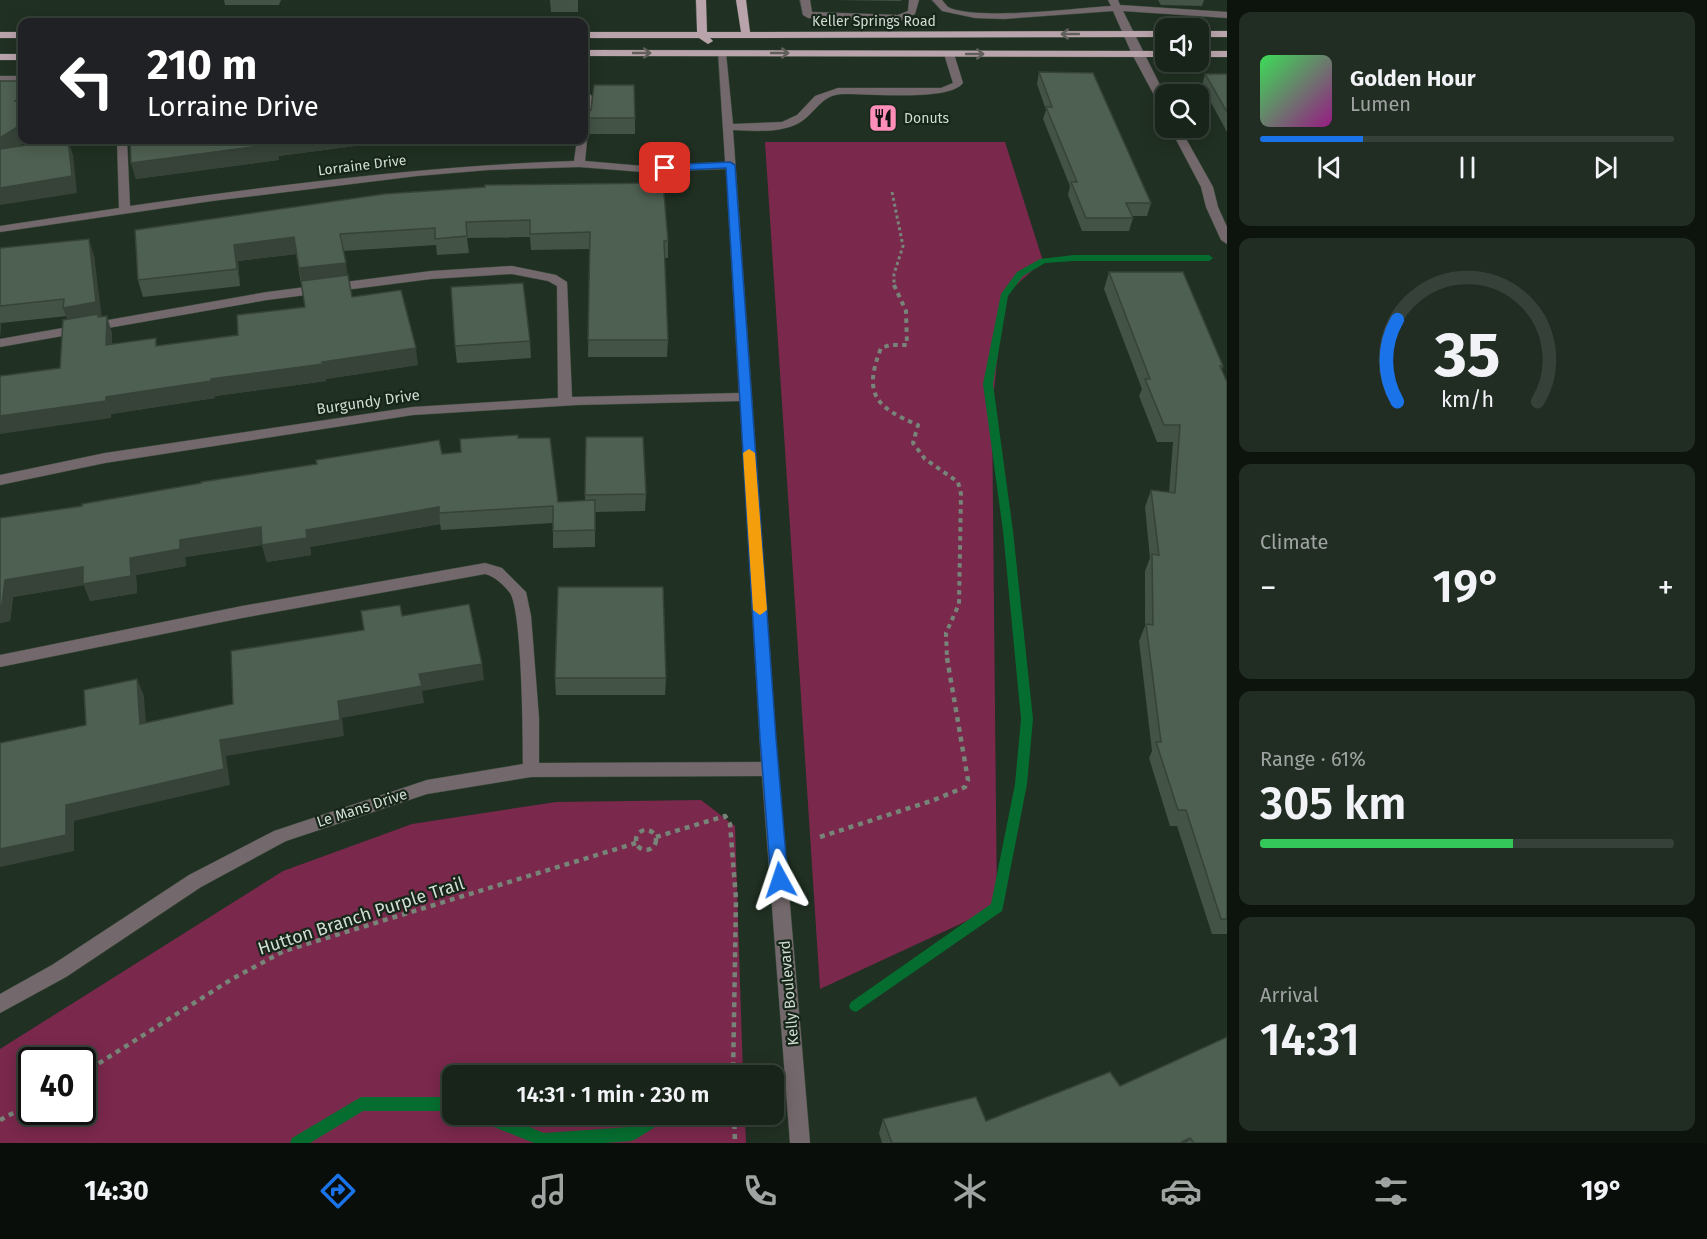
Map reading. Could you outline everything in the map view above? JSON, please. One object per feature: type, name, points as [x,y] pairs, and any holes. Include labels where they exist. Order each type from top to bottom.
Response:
[{"type":"main road","points":[[701,0],[702,35],[721,53]]},
{"type":"main road","points":[[721,53],[746,35],[741,0]]},
{"type":"main road","name":"Keller Springs Road","points":[[588,35],[1155,34]]},
{"type":"main road","points":[[1209,34],[1227,34]]},
{"type":"main road","points":[[0,35],[18,35]]},
{"type":"main road","points":[[588,53],[1155,54]]},
{"type":"main road","points":[[1209,54],[1227,54]]},
{"type":"main road","points":[[0,57],[18,57]]},
{"type":"street","points":[[805,0],[808,15],[899,18],[912,12],[914,0]]},
{"type":"street","points":[[937,0],[945,9],[975,15],[1004,16],[1115,4],[1227,15]]},
{"type":"street","points":[[1115,4],[1155,88]]},
{"type":"street","points":[[899,18],[903,35]]},
{"type":"street","name":"Kelly Boulevard","points":[[721,53],[770,769],[800,1143]]},
{"type":"street","points":[[727,126],[770,127],[785,124],[801,117],[814,100],[823,94],[838,91],[941,91],[955,87],[958,83],[950,54]]},
{"type":"street","points":[[0,79],[18,79]]},
{"type":"street","points":[[1181,138],[1207,187],[1212,207],[1227,240]]},
{"type":"street","points":[[122,144],[125,212]]},
{"type":"street","points":[[579,164],[582,144]]},
{"type":"street","name":"Lorraine Drive","points":[[0,229],[417,173],[488,167],[579,164],[643,169],[730,165]]},
{"type":"street","points":[[0,343],[267,296],[431,275],[512,270],[552,278],[563,285],[565,402]]},
{"type":"street","name":"Burgundy Drive","points":[[0,480],[105,458],[413,411],[565,402],[746,397]]},
{"type":"street","points":[[0,661],[242,612],[485,568],[497,572],[518,592],[523,616],[531,718],[531,770]]},
{"type":"street","name":"Le Mans Drive","points":[[0,1004],[58,971],[195,881],[280,836],[427,787],[531,770],[770,769]]},
{"type":"path","points":[[820,837],[934,800],[965,787],[968,780],[945,647],[946,633],[959,604],[961,494],[958,482],[925,459],[913,444],[918,425],[890,414],[879,405],[872,386],[873,365],[881,348],[890,345],[907,345],[906,311],[894,286],[894,274],[903,246],[892,192]]},
{"type":"path","name":"Hutton Branch Purple Trail","points":[[656,837],[725,816],[730,824],[736,899],[733,1065]]},
{"type":"path","name":"Hutton Branch Purple Trail","points":[[642,831],[652,832],[656,837],[655,846],[648,849],[640,849],[636,843],[636,835],[642,831]]},
{"type":"path","name":"Hutton Branch Purple Trail","points":[[96,1065],[159,1027],[244,969],[284,951],[636,843]]},
{"type":"path","points":[[0,1120],[18,1110]]},
{"type":"path","points":[[734,1125],[735,1143]]},
{"type":"shaded area","points":[[765,142],[1005,142],[1043,261],[1004,296],[992,409],[997,907],[820,989]]},
{"type":"shaded area","points":[[701,800],[735,826],[743,1065],[442,1065],[442,1125],[745,1125],[746,1143],[0,1143],[0,1049],[283,871],[412,824],[556,802]]},
{"type":"building","points":[[1039,72],[1093,73],[1151,203],[1126,203],[1133,218],[1086,218],[1071,182],[1077,182],[1046,107],[1052,107]]},
{"type":"building","points":[[1205,74],[1227,74],[1227,112]]},
{"type":"building","points":[[0,81],[18,81],[18,99],[15,101],[18,102],[18,127],[0,138]]},
{"type":"building","points":[[594,85],[634,85],[635,118],[588,118],[588,112],[591,110]]},
{"type":"building","points":[[34,144],[68,144],[72,176],[0,188],[0,149]]},
{"type":"building","points":[[130,144],[275,144],[131,163]]},
{"type":"building","points":[[663,183],[668,241],[664,241],[668,340],[588,340],[590,232],[530,234],[530,220],[466,222],[467,236],[435,239],[435,228],[340,234],[346,263],[299,268],[294,237],[234,245],[237,269],[138,280],[135,230],[384,194],[485,187],[485,185]]},
{"type":"building","points":[[89,239],[96,302],[63,308],[64,299],[0,306],[0,248]]},
{"type":"building","points":[[1109,272],[1183,272],[1223,366],[1220,366],[1227,382],[1227,919],[1221,919],[1186,810],[1178,810],[1156,742],[1161,742],[1146,624],[1153,625],[1152,554],[1159,555],[1151,490],[1175,493],[1180,425],[1164,425],[1145,379],[1150,379]]},
{"type":"building","points":[[348,275],[352,297],[401,290],[416,348],[322,362],[323,364],[211,379],[211,381],[106,397],[106,401],[0,416],[0,376],[60,368],[63,320],[98,314],[98,317],[107,316],[106,345],[156,338],[156,346],[238,335],[237,315],[305,307],[301,281]]},
{"type":"building","points":[[523,283],[530,341],[455,346],[451,287]]},
{"type":"building","points":[[518,435],[518,438],[550,438],[558,502],[595,500],[595,530],[553,531],[553,506],[439,513],[439,507],[306,530],[307,538],[262,545],[261,527],[180,540],[180,549],[130,558],[131,576],[83,584],[83,567],[5,580],[2,605],[0,605],[0,518],[82,506],[82,504],[201,482],[317,464],[316,460],[439,440],[442,454],[461,452],[460,439]]},
{"type":"building","points":[[586,437],[643,437],[646,494],[585,495]]},
{"type":"building","points":[[558,587],[663,587],[666,678],[555,678]]},
{"type":"building","points":[[469,604],[482,664],[419,674],[422,686],[338,701],[340,720],[220,740],[224,769],[66,805],[66,835],[0,849],[0,743],[86,725],[84,690],[137,679],[140,724],[233,704],[231,651],[364,630],[361,611],[400,605],[402,616]]},
{"type":"building","points":[[1227,1037],[1227,1143],[1194,1143],[1190,1138],[1180,1143],[892,1143],[883,1119],[976,1097],[986,1121],[1110,1072],[1120,1086]]},
{"type":"waterway","points":[[856,1006],[997,907],[1021,784],[1027,719],[1008,531],[988,384],[1004,296],[1020,274],[1043,261],[1074,258],[1209,258]]},
{"type":"waterway","points":[[297,1143],[361,1104],[442,1104]]},
{"type":"waterway","points":[[506,1125],[544,1140],[631,1134],[645,1125]]},
{"type":"slow traffic","points":[[749,453],[760,610]]},
{"type":"place","name":"Donuts","points":[[883,118]]},
{"type":"route","points":[[665,168],[730,165],[768,738],[780,880]]}]
